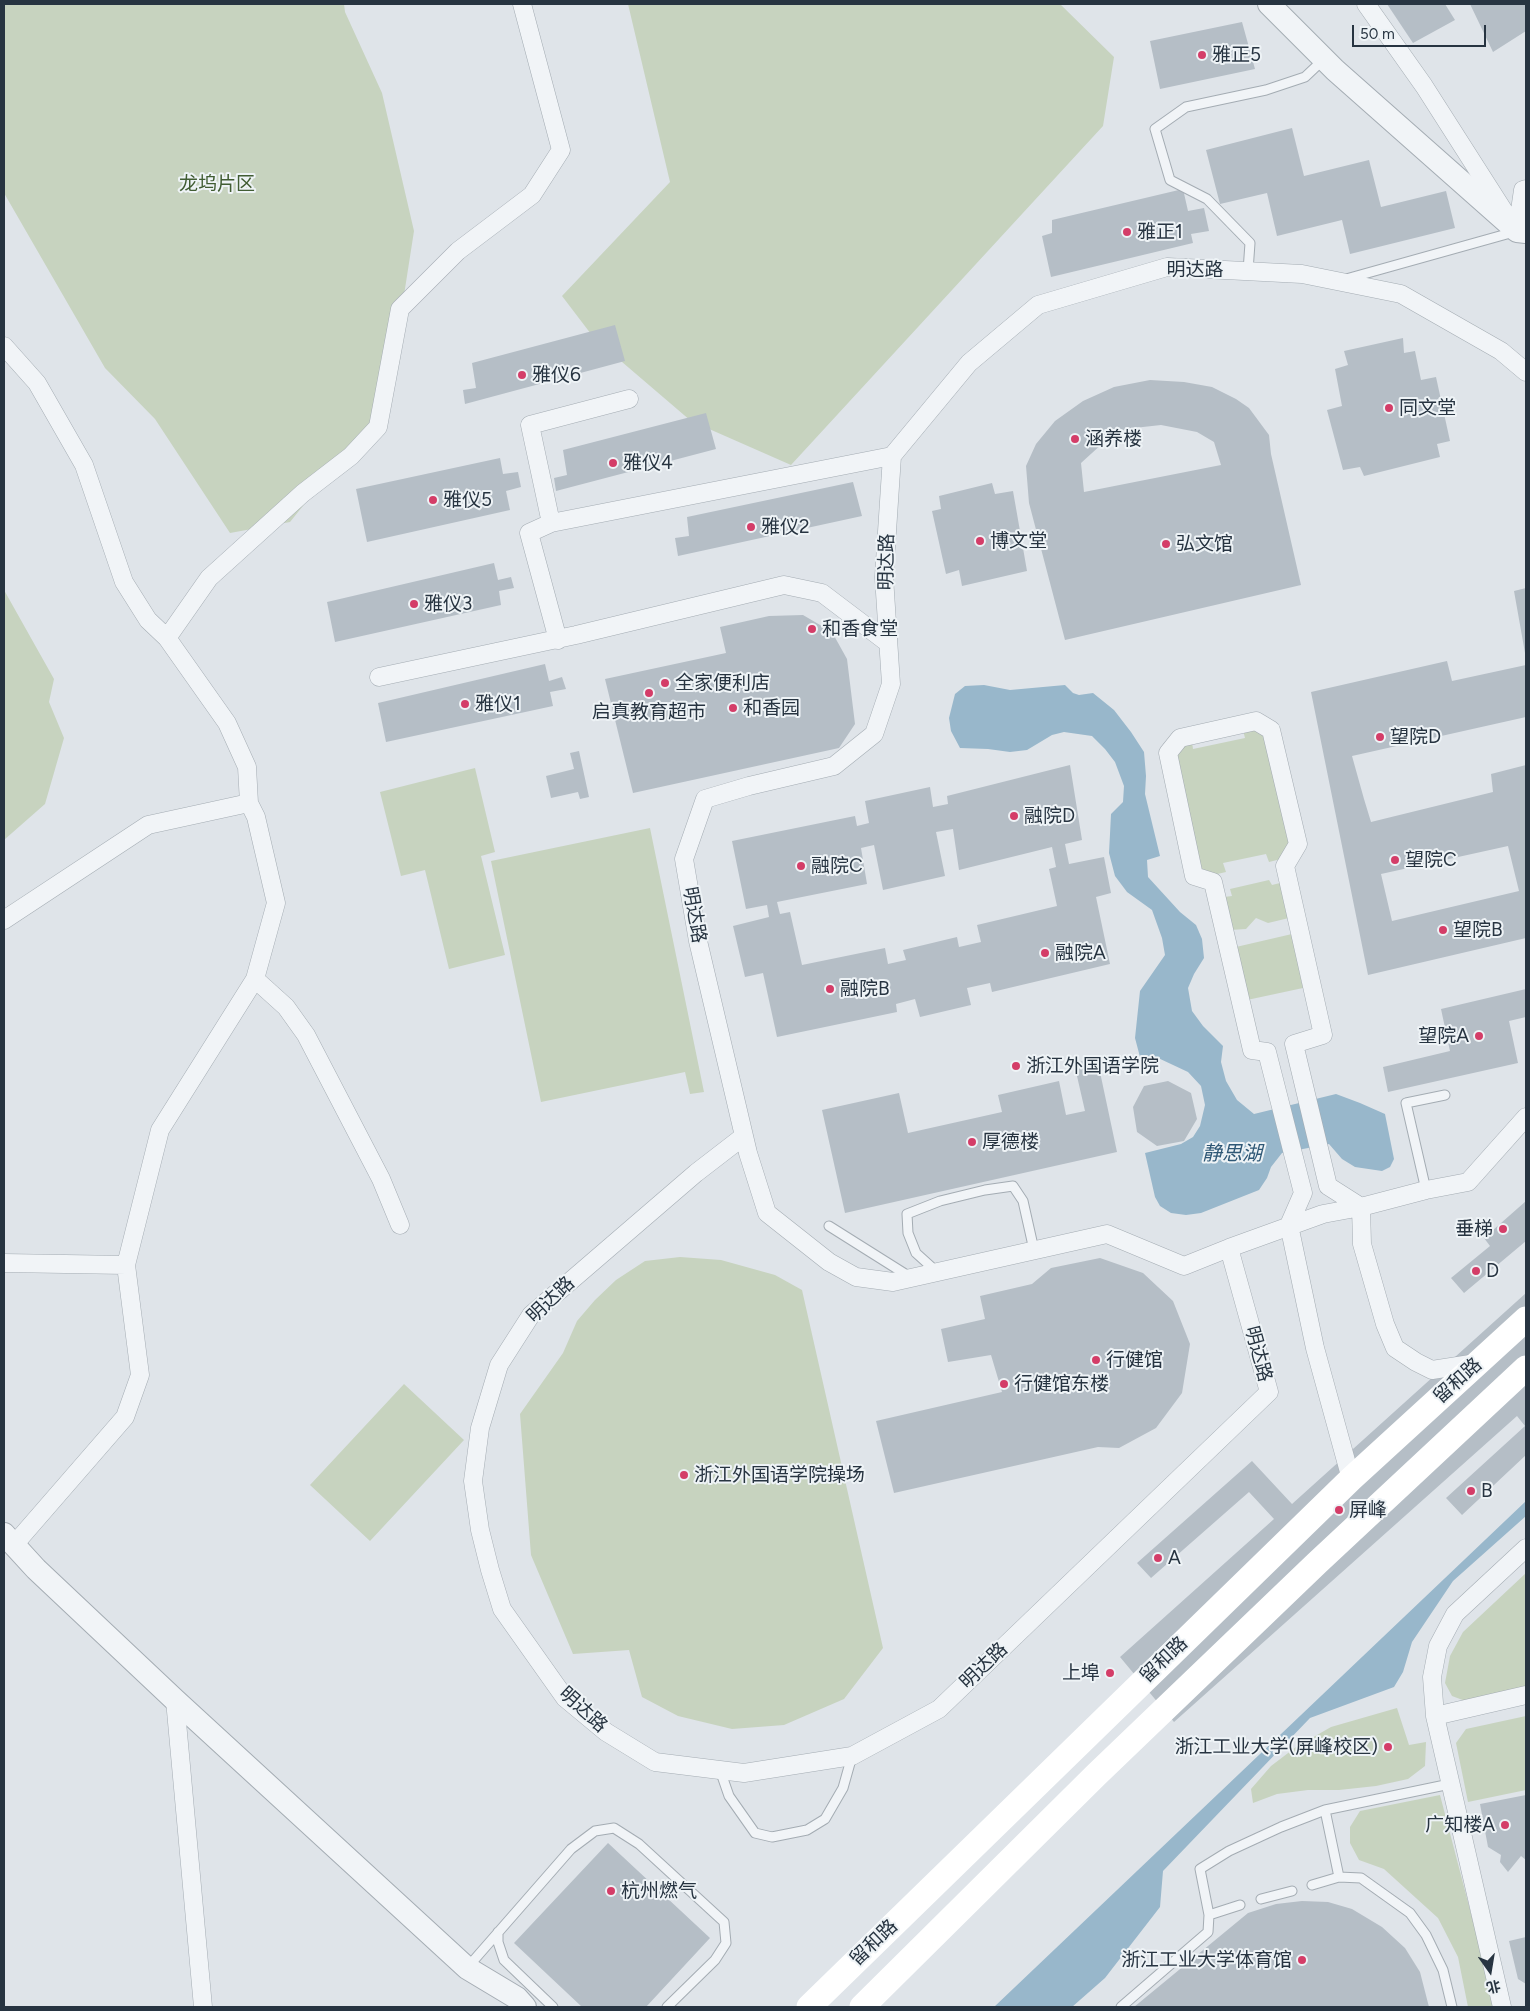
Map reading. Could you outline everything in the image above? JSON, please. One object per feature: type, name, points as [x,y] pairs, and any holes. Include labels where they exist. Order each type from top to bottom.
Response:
[{"type":"main road","name":"留和路","points":[[809,2007],[1351,1479],[1526,1319]]},
{"type":"main road","name":"留和路","points":[[862,2007],[1096,1775],[1316,1563],[1526,1368]]},
{"type":"street","points":[[167,638],[209,578],[302,493],[351,456],[378,427],[400,309],[458,251],[532,195],[561,150],[522,4]]},
{"type":"street","points":[[1269,4],[1324,59],[1522,231]]},
{"type":"street","points":[[1366,4],[1522,231]]},
{"type":"street","points":[[1522,231],[1523,190],[1526,189]]},
{"type":"street","name":"明达路","points":[[1229,1248],[1269,1392],[939,1709],[852,1756],[744,1773],[655,1762],[606,1732],[565,1698],[502,1609],[480,1530],[473,1482],[480,1428],[499,1365],[531,1315],[696,1173],[744,1136],[698,941],[684,859],[705,799],[748,786],[834,766],[874,734],[891,684],[884,577],[892,456],[969,363],[1038,305],[1167,267],[1302,274],[1401,294],[1500,352],[1526,372]]},
{"type":"street","points":[[4,346],[37,383],[84,465],[124,582],[148,620],[167,638],[227,723],[247,767],[248,803],[256,817],[276,903],[255,979],[160,1130],[126,1265],[140,1375],[125,1417],[8,1540],[175,1700],[467,1968],[517,1998],[526,2007]]},
{"type":"street","points":[[551,523],[530,425],[629,399]]},
{"type":"street","points":[[558,640],[529,533],[551,523],[892,456]]},
{"type":"street","points":[[379,677],[558,640],[784,585],[822,593],[888,643]]},
{"type":"street","points":[[1351,1479],[1315,1348],[1289,1225],[1303,1192],[1267,1052],[1252,1050],[1213,882],[1194,876],[1168,753],[1180,738],[1256,721],[1271,730],[1298,844],[1285,866],[1322,1035],[1294,1044],[1328,1186],[1361,1207]]},
{"type":"street","points":[[4,920],[148,825],[248,803]]},
{"type":"street","points":[[255,979],[286,1007],[306,1035],[381,1179],[400,1226]]},
{"type":"street","points":[[744,1136],[767,1213],[829,1262],[856,1277],[893,1282],[1107,1234],[1184,1266],[1289,1225],[1323,1214],[1468,1182],[1526,1117]]},
{"type":"street","points":[[1361,1207],[1362,1244],[1385,1324],[1395,1348],[1432,1370],[1477,1363]]},
{"type":"street","points":[[4,1263],[126,1265]]},
{"type":"street","points":[[1502,2007],[1435,1716],[1432,1677],[1438,1646],[1456,1614],[1526,1548]]},
{"type":"street","points":[[1435,1716],[1526,1695]]},
{"type":"street","points":[[175,1700],[203,2007]]},
{"type":"lane","points":[[1248,271],[1250,243],[1207,199],[1170,180],[1155,129],[1186,107],[1266,90],[1305,77],[1324,59]]},
{"type":"lane","points":[[1338,281],[1522,231]]},
{"type":"lane","points":[[1426,1190],[1406,1104],[1445,1095]]},
{"type":"lane","points":[[937,1272],[916,1253],[908,1233],[907,1214],[940,1201],[985,1190],[1013,1186],[1023,1201],[1034,1250]]},
{"type":"lane","points":[[830,1226],[912,1278]]},
{"type":"lane","points":[[720,1770],[729,1796],[755,1833],[772,1837],[807,1830],[825,1819],[843,1788],[852,1756]]},
{"type":"lane","points":[[1121,2007],[1208,1932],[1208,1915],[1200,1869],[1230,1851],[1281,1827],[1325,1810],[1450,1784]]},
{"type":"lane","points":[[1325,1810],[1339,1877]]},
{"type":"lane","points":[[467,1968],[571,1849],[595,1831],[614,1828],[639,1844],[724,1922],[726,1943],[716,1960],[667,2007]]},
{"type":"lane","points":[[1312,1885],[1339,1877],[1361,1878],[1410,1913],[1426,1935],[1443,1970],[1452,2007]]},
{"type":"lane","points":[[1261,1899],[1292,1891]]},
{"type":"lane","points":[[1208,1915],[1240,1905]]},
{"type":"lane","points":[[498,1932],[498,1942],[504,1960],[553,2007]]},
{"type":"green space","name":"龙坞片区","points":[[4,4],[344,4],[345,12],[382,93],[414,231],[404,295],[400,360],[381,426],[327,476],[290,522],[230,533],[155,419],[105,368],[4,193]]},
{"type":"green space","points":[[628,4],[1060,4],[1114,57],[1103,126],[791,465],[691,421],[594,338],[562,296],[670,182]]},
{"type":"green space","points":[[4,590],[54,679],[49,702],[64,738],[45,804],[4,840]]},
{"type":"green space","points":[[1256,729],[1262,732],[1265,738],[1290,850],[1281,859],[1269,862],[1266,854],[1223,863],[1226,872],[1213,875],[1201,872],[1174,755],[1182,745],[1192,742],[1193,749],[1245,738],[1243,730]]},
{"type":"green space","points":[[475,768],[495,852],[481,856],[505,955],[449,969],[425,870],[401,876],[380,792]]},
{"type":"green space","points":[[650,828],[704,1092],[690,1094],[685,1072],[541,1102],[491,861]]},
{"type":"green space","points":[[1269,880],[1272,885],[1280,883],[1289,918],[1268,923],[1256,918],[1246,929],[1230,930],[1224,897],[1232,896],[1230,889]]},
{"type":"green space","points":[[1292,934],[1303,988],[1247,1000],[1236,947]]},
{"type":"green space","name":"浙江外国语学院操场","points":[[680,1257],[721,1260],[775,1275],[802,1290],[883,1648],[844,1699],[784,1725],[732,1729],[678,1716],[642,1697],[629,1650],[573,1654],[531,1555],[520,1414],[563,1353],[577,1321],[595,1300],[616,1280],[645,1261]]},
{"type":"green space","points":[[404,1384],[464,1440],[370,1541],[310,1485]]},
{"type":"green space","points":[[1526,1573],[1526,1688],[1468,1702],[1452,1696],[1445,1683],[1450,1656],[1463,1632]]},
{"type":"green space","points":[[1397,1708],[1409,1745],[1426,1742],[1425,1766],[1408,1779],[1376,1786],[1277,1794],[1253,1803],[1251,1789],[1271,1766],[1296,1747],[1331,1727]]},
{"type":"green space","points":[[1526,1716],[1526,1790],[1468,1802],[1456,1743],[1466,1729]]},
{"type":"green space","points":[[1440,1795],[1480,1948],[1493,2007],[1468,2007],[1458,1957],[1438,1918],[1384,1869],[1359,1860],[1350,1843],[1350,1827],[1360,1811]]},
{"type":"water","name":"静思湖","points":[[984,685],[1010,690],[1065,685],[1073,693],[1079,695],[1093,693],[1114,710],[1144,752],[1145,794],[1160,856],[1147,860],[1148,877],[1180,912],[1196,925],[1202,939],[1204,958],[1188,988],[1192,1011],[1203,1026],[1223,1046],[1221,1062],[1226,1081],[1237,1100],[1254,1114],[1336,1094],[1360,1103],[1385,1114],[1394,1159],[1390,1167],[1382,1171],[1355,1167],[1342,1159],[1329,1144],[1282,1153],[1271,1167],[1267,1178],[1259,1190],[1201,1213],[1186,1215],[1171,1213],[1160,1206],[1155,1197],[1145,1153],[1181,1144],[1193,1137],[1200,1126],[1205,1105],[1201,1086],[1188,1072],[1156,1057],[1140,1057],[1135,1038],[1140,991],[1165,955],[1162,938],[1152,910],[1127,892],[1115,876],[1109,853],[1111,814],[1123,802],[1124,786],[1115,762],[1092,736],[1064,732],[1052,735],[1027,750],[1010,752],[960,748],[951,731],[949,718],[955,694],[965,686]]},
{"type":"water","points":[[1526,1501],[1526,1516],[1453,1581],[1412,1642],[1403,1672],[1394,1687],[1310,1718],[1163,1871],[1160,1907],[1105,1978],[1072,2007],[994,2007]]},
{"type":"building","points":[[1387,4],[1445,4],[1455,20],[1413,43]]},
{"type":"building","points":[[1470,4],[1526,4],[1526,31],[1493,52]]},
{"type":"building","name":"雅正5","points":[[1242,22],[1255,69],[1160,89],[1150,41]]},
{"type":"building","points":[[1292,128],[1304,176],[1369,160],[1381,207],[1446,191],[1455,228],[1350,254],[1342,220],[1277,236],[1267,193],[1220,204],[1206,150]]},
{"type":"building","name":"雅正1","points":[[1183,189],[1188,211],[1204,208],[1209,231],[1191,234],[1193,243],[1051,277],[1042,236],[1052,233],[1052,220]]},
{"type":"building","name":"雅仪6","points":[[615,325],[625,361],[465,404],[463,390],[476,388],[472,363]]},
{"type":"building","name":"同文堂","points":[[1403,338],[1404,353],[1415,351],[1421,380],[1436,377],[1450,441],[1437,444],[1440,457],[1364,476],[1360,467],[1343,470],[1327,410],[1342,406],[1335,369],[1348,365],[1344,351]]},
{"type":"building","name":"弘文馆","points":[[1150,380],[1184,382],[1212,387],[1249,408],[1269,435],[1271,454],[1301,585],[1065,640],[1029,503],[1026,466],[1036,444],[1055,421],[1083,401],[1114,387]],"holes":[[[1161,425],[1197,432],[1214,442],[1221,465],[1084,492],[1081,463],[1103,443],[1125,429]]]},
{"type":"building","name":"雅仪4","points":[[706,413],[716,449],[556,491],[554,478],[567,475],[563,450]]},
{"type":"building","name":"雅仪5","points":[[500,458],[503,474],[518,472],[521,487],[506,491],[510,510],[367,542],[356,489]]},
{"type":"building","name":"雅仪2","points":[[853,482],[862,516],[678,556],[675,538],[689,536],[687,517]]},
{"type":"building","name":"博文堂","points":[[992,483],[995,494],[1013,491],[1027,571],[962,586],[959,570],[946,574],[932,511],[941,509],[939,496]]},
{"type":"building","name":"雅仪3","points":[[494,563],[498,580],[511,577],[514,588],[499,591],[501,605],[335,642],[327,602]]},
{"type":"building","points":[[1526,588],[1526,653],[1525,653],[1514,591]]},
{"type":"building","name":"和香园","points":[[803,615],[832,632],[847,659],[855,724],[839,748],[633,793],[605,679],[726,653],[720,627],[769,616]]},
{"type":"building","points":[[1447,661],[1452,681],[1526,665],[1526,717],[1352,756],[1371,822],[1493,792],[1491,774],[1526,765],[1526,938],[1368,975],[1311,692]],"holes":[[[1508,846],[1519,891],[1392,921],[1381,874]]]},
{"type":"building","name":"雅仪1","points":[[545,664],[549,681],[562,677],[566,689],[550,692],[553,706],[386,742],[378,703]]},
{"type":"building","points":[[579,751],[589,797],[580,799],[578,792],[551,798],[546,776],[574,769],[570,753]]},
{"type":"building","points":[[1070,765],[1082,840],[1065,844],[1069,864],[1104,857],[1111,893],[1096,897],[1110,964],[992,992],[990,983],[967,988],[971,1005],[920,1017],[915,999],[896,1004],[897,1012],[777,1037],[763,973],[745,977],[733,926],[769,917],[767,905],[746,909],[732,841],[855,816],[857,826],[869,823],[865,801],[930,787],[933,807],[948,804],[947,796]],"holes":[[[953,829],[959,870],[1052,847],[1056,867],[1049,869],[1057,906],[977,925],[981,942],[959,947],[957,937],[903,950],[906,960],[888,964],[885,948],[802,965],[790,912],[780,914],[777,902],[867,884],[861,848],[874,845],[883,890],[945,876],[936,832]]]},
{"type":"building","name":"望院A","points":[[1526,989],[1526,1017],[1509,1021],[1518,1063],[1388,1092],[1383,1067],[1450,1051],[1441,1009]]},
{"type":"building","name":"厚德楼","points":[[1097,1058],[1117,1152],[845,1213],[822,1110],[899,1093],[908,1133],[1002,1112],[998,1095],[1059,1081],[1066,1115],[1085,1111],[1074,1063]]},
{"type":"building","points":[[1168,1081],[1191,1093],[1197,1119],[1184,1141],[1157,1146],[1137,1132],[1133,1107],[1144,1086]]},
{"type":"building","points":[[1526,1201],[1526,1241],[1464,1293],[1451,1278],[1490,1246],[1484,1238]]},
{"type":"building","name":"行健馆","points":[[1100,1258],[1143,1273],[1173,1301],[1190,1344],[1182,1393],[1156,1428],[1119,1448],[1098,1447],[894,1493],[876,1421],[1002,1392],[991,1355],[948,1362],[941,1329],[985,1319],[980,1296],[1032,1284],[1051,1268]]},
{"type":"building","name":"屏峰","points":[[1526,1293],[1526,1455],[1462,1515],[1446,1498],[1525,1426],[1517,1416],[1174,1722],[1120,1657],[1274,1519],[1249,1492],[1151,1578],[1137,1563],[1252,1461],[1292,1504]]},
{"type":"building","name":"广知楼A","points":[[1526,1795],[1526,1860],[1521,1856],[1508,1872],[1500,1862],[1501,1855],[1488,1847],[1480,1804]]},
{"type":"building","name":"杭州燃气","points":[[608,1843],[710,1938],[646,2007],[582,2007],[514,1943]]},
{"type":"building","name":"浙江工业大学体育馆","points":[[1302,1901],[1328,1902],[1352,1909],[1382,1927],[1405,1948],[1420,1972],[1429,2007],[1134,2007],[1248,1913],[1276,1904]]},
{"type":"building","points":[[1526,1937],[1526,1984],[1518,1979],[1509,1941]]},
{"type":"place","name":"雅正5","points":[[1202,55]]},
{"type":"place","name":"雅正1","points":[[1127,232]]},
{"type":"place","name":"雅仪6","points":[[522,375]]},
{"type":"place","name":"同文堂","points":[[1389,408]]},
{"type":"place","name":"涵养楼","points":[[1075,439]]},
{"type":"place","name":"雅仪4","points":[[613,463]]},
{"type":"place","name":"雅仪5","points":[[433,500]]},
{"type":"place","name":"雅仪2","points":[[751,527]]},
{"type":"place","name":"博文堂","points":[[980,541]]},
{"type":"place","name":"弘文馆","points":[[1166,544]]},
{"type":"place","name":"雅仪3","points":[[414,604]]},
{"type":"place","name":"和香食堂","points":[[812,629]]},
{"type":"place","name":"全家便利店","points":[[665,683]]},
{"type":"place","name":"启真教育超市","points":[[649,693]]},
{"type":"place","name":"雅仪1","points":[[465,704]]},
{"type":"place","name":"和香园","points":[[733,708]]},
{"type":"place","name":"望院D","points":[[1380,737]]},
{"type":"place","name":"融院D","points":[[1014,816]]},
{"type":"place","name":"望院C","points":[[1395,860]]},
{"type":"place","name":"融院C","points":[[801,866]]},
{"type":"place","name":"望院B","points":[[1443,930]]},
{"type":"place","name":"融院A","points":[[1045,953]]},
{"type":"place","name":"融院B","points":[[830,989]]},
{"type":"place","name":"望院A","points":[[1479,1036]]},
{"type":"place","name":"浙江外国语学院","points":[[1016,1066]]},
{"type":"place","name":"厚德楼","points":[[972,1142]]},
{"type":"place","name":"垂梯","points":[[1503,1229]]},
{"type":"place","name":"D","points":[[1476,1271]]},
{"type":"place","name":"行健馆","points":[[1096,1360]]},
{"type":"place","name":"行健馆东楼","points":[[1004,1384]]},
{"type":"place","name":"浙江外国语学院操场","points":[[684,1475]]},
{"type":"place","name":"B","points":[[1471,1491]]},
{"type":"place","name":"屏峰","points":[[1339,1510]]},
{"type":"place","name":"A","points":[[1158,1558]]},
{"type":"place","name":"上埠","points":[[1110,1673]]},
{"type":"place","name":"浙江工业大学(屏峰校区)","points":[[1388,1747]]},
{"type":"place","name":"广知楼A","points":[[1505,1825]]},
{"type":"place","name":"杭州燃气","points":[[611,1891]]},
{"type":"place","name":"浙江工业大学体育馆","points":[[1302,1960]]}]
